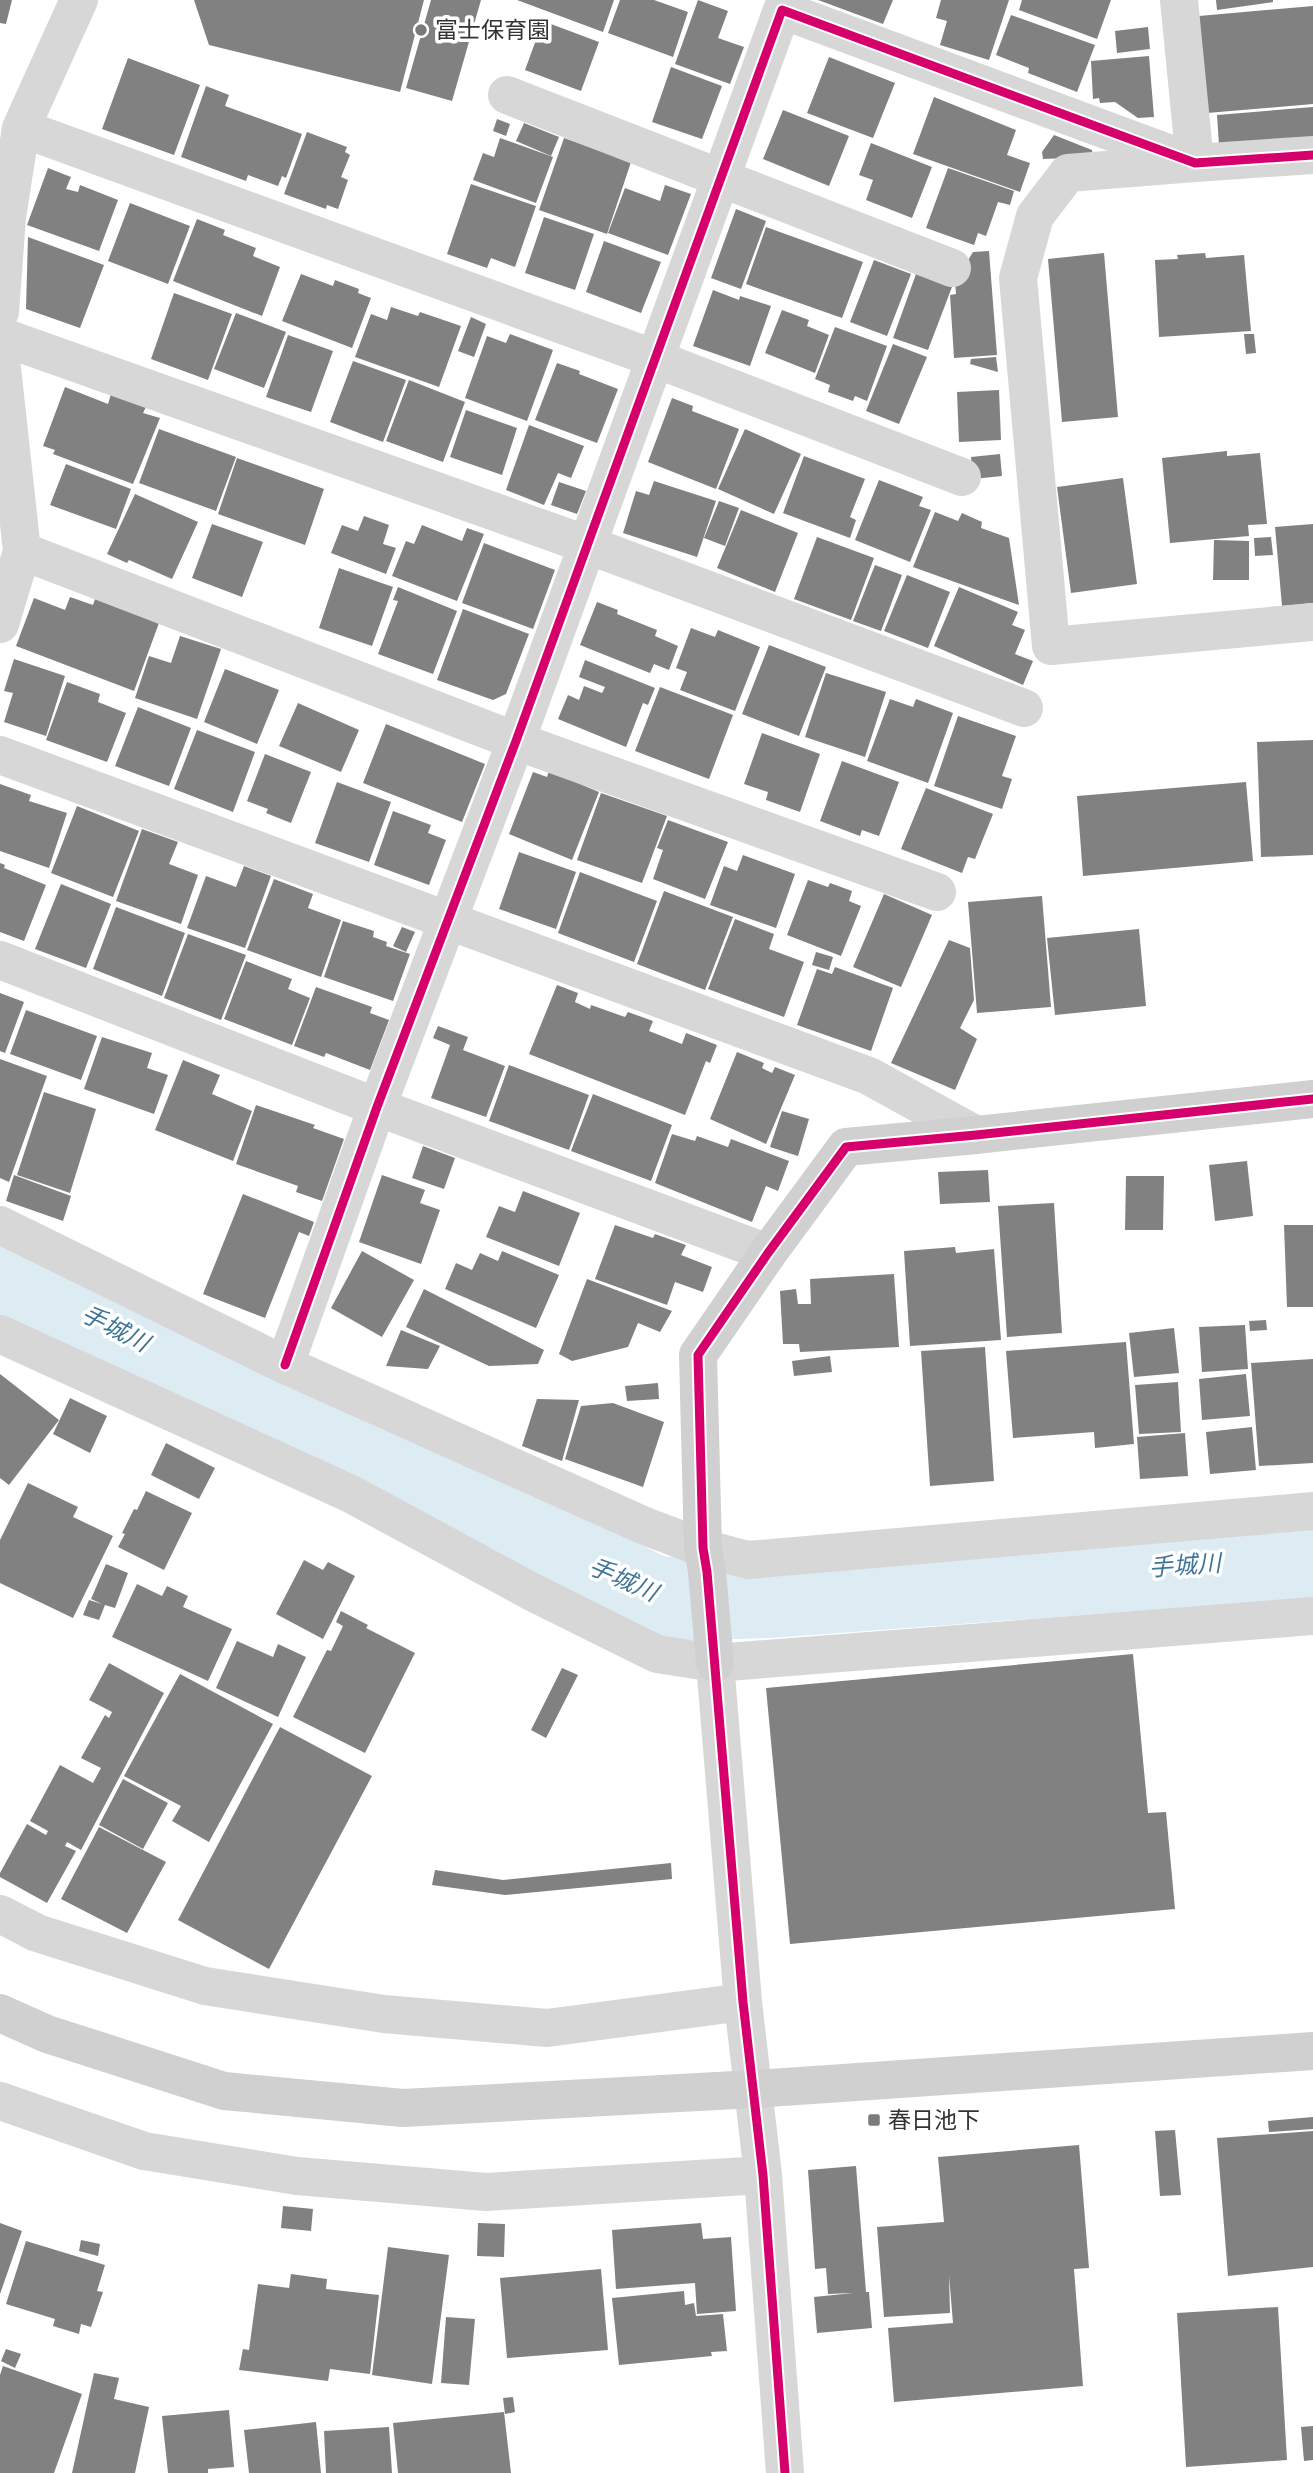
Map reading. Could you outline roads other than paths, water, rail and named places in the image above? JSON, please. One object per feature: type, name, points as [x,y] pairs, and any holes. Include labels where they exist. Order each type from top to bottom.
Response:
[{"type":"street","points":[[0,312],[7,217],[21,128],[79,0]]},
{"type":"street","points":[[1179,0],[1195,163]]},
{"type":"street","points":[[285,1364],[377,1107],[588,545],[782,10],[1195,163]]},
{"type":"street","points":[[507,95],[952,268]]},
{"type":"street","points":[[21,128],[656,359],[962,477]]},
{"type":"street","points":[[1313,155],[1068,173],[1035,216],[1018,278],[1051,646],[1313,622]]},
{"type":"street","points":[[0,336],[588,545],[1024,708]]},
{"type":"street","points":[[0,350],[22,551],[0,624]]},
{"type":"street","points":[[22,551],[516,741],[937,892]]},
{"type":"street","points":[[0,755],[869,1076],[975,1135]]},
{"type":"street","points":[[0,960],[377,1107],[768,1253]]},
{"type":"street","points":[[785,2473],[763,2175],[743,2002],[705,1560],[698,1355],[846,1147],[1313,1099]]},
{"type":"street","points":[[0,1225],[285,1364],[632,1520],[705,1560],[748,1560],[1313,1511]]},
{"type":"street","points":[[0,1334],[351,1494],[534,1593],[657,1654],[714,1653],[1313,1616]]},
{"type":"street","points":[[0,1914],[37,1933],[205,1986],[384,2014],[547,2028],[743,2002]]},
{"type":"street","points":[[0,2013],[47,2034],[224,2091],[403,2108],[754,2089],[1313,2050]]},
{"type":"street","points":[[0,2101],[144,2151],[297,2176],[486,2192],[763,2175]]},
{"type":"waterway","name":"手城川","points":[[0,1271],[656,1599],[769,1596],[1313,1556]]},
{"type":"place","name":"富士保育園","points":[[421,30]]},
{"type":"place","name":"春日池下","points":[[874,2120]]}]
